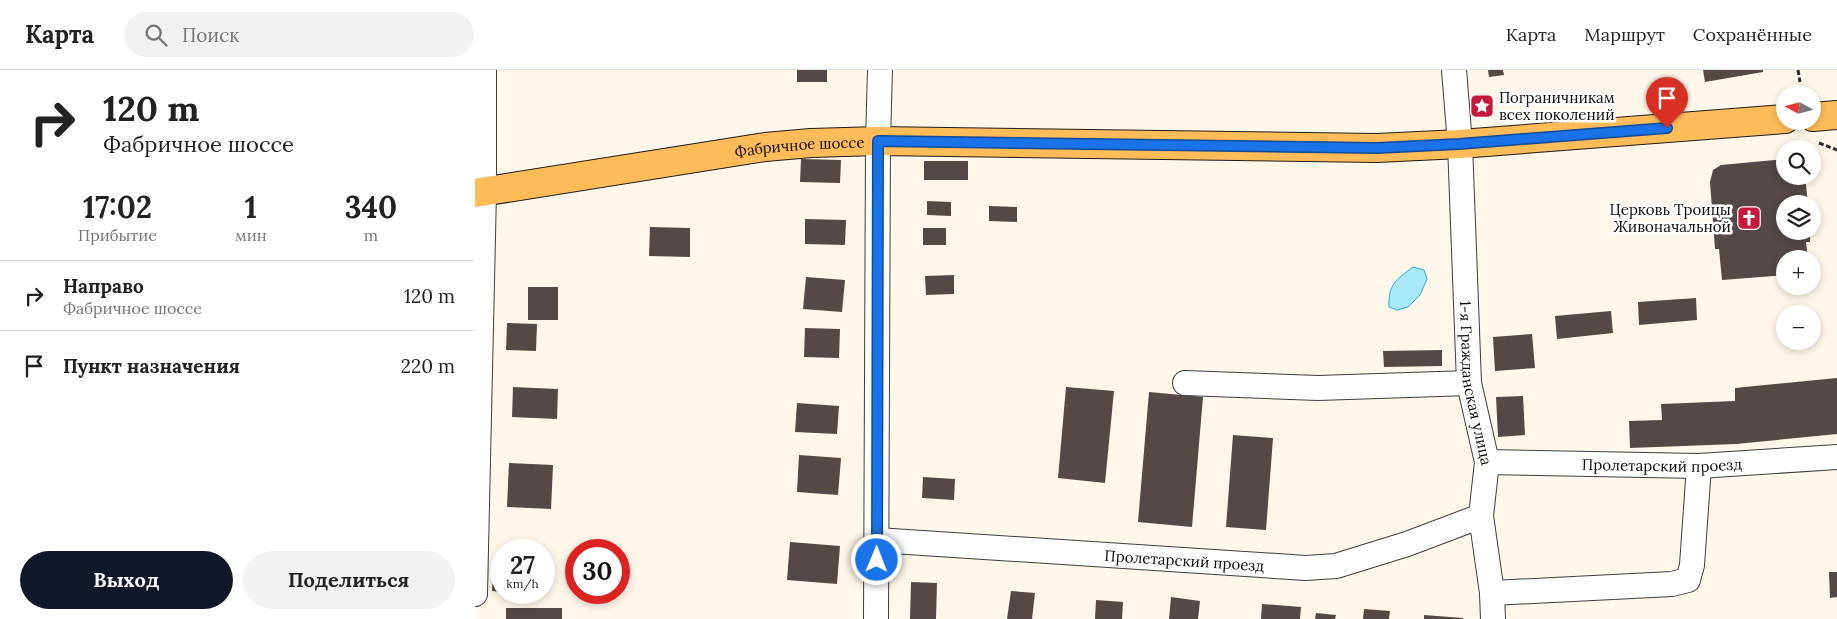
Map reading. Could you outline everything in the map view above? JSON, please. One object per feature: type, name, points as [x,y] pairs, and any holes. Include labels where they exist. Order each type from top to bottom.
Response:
[{"type":"main road","points":[[1821,124],[1837,114]]},
{"type":"main road","name":"Фабричное шоссе","points":[[480,193],[765,147],[811,143],[878,141],[1377,148],[1459,144],[1776,120]]},
{"type":"street","points":[[475,594],[480,193],[484,70]]},
{"type":"street","points":[[876,619],[880,70]]},
{"type":"street","name":"1-я Гражданская улица","points":[[1454,70],[1469,383],[1487,462],[1481,516],[1492,593],[1493,619]]},
{"type":"street","points":[[1185,383],[1317,388],[1469,383]]},
{"type":"street","name":"Пролетарский проезд","points":[[1487,462],[1699,466],[1837,457]]},
{"type":"street","points":[[1492,593],[1672,584],[1688,580],[1692,565],[1699,466]]},
{"type":"street","name":"Пролетарский проезд","points":[[877,540],[1306,568],[1336,566],[1407,544],[1481,516]]},
{"type":"path","points":[[1798,70],[1801,82]]},
{"type":"path","points":[[1813,130],[1837,150]]},
{"type":"water","points":[[1413,267],[1424,270],[1427,279],[1420,295],[1408,307],[1397,310],[1389,307],[1390,293],[1394,283]]},
{"type":"building","points":[[797,70],[827,70],[827,82],[797,82]]},
{"type":"building","points":[[1488,70],[1503,70],[1504,75],[1489,77]]},
{"type":"building","points":[[1703,70],[1763,70],[1763,72],[1705,82]]},
{"type":"building","points":[[801,159],[841,160],[840,183],[800,182]]},
{"type":"building","name":"Церковь Троицы Живоначальной","points":[[1776,160],[1776,185],[1806,185],[1807,195],[1776,195],[1776,240],[1810,240],[1810,242],[1806,242],[1807,250],[1776,250],[1776,276],[1722,280],[1719,249],[1715,249],[1710,182],[1713,170],[1721,165]]},
{"type":"building","points":[[924,161],[968,161],[968,180],[924,180]]},
{"type":"building","points":[[927,201],[951,202],[951,216],[927,215]]},
{"type":"building","points":[[989,206],[1017,207],[1017,222],[989,221]]},
{"type":"building","points":[[805,219],[846,220],[845,245],[805,244]]},
{"type":"building","points":[[650,227],[690,228],[690,257],[649,256]]},
{"type":"building","points":[[923,228],[946,228],[946,245],[923,245]]},
{"type":"building","points":[[954,275],[954,294],[926,295],[925,276]]},
{"type":"building","points":[[806,277],[845,280],[842,312],[803,309]]},
{"type":"building","points":[[528,287],[558,287],[558,320],[528,320]]},
{"type":"building","points":[[1696,298],[1697,320],[1639,325],[1638,302]]},
{"type":"building","points":[[1611,311],[1613,333],[1557,339],[1555,316]]},
{"type":"building","points":[[507,323],[537,324],[536,351],[506,350]]},
{"type":"building","points":[[805,328],[840,329],[839,358],[804,357]]},
{"type":"building","points":[[1532,334],[1535,368],[1495,371],[1493,337]]},
{"type":"building","points":[[1442,350],[1442,366],[1384,367],[1383,351]]},
{"type":"building","points":[[1837,378],[1837,434],[1736,444],[1630,448],[1629,421],[1662,420],[1661,404],[1735,401],[1735,388]]},
{"type":"building","points":[[513,387],[558,389],[557,419],[512,417]]},
{"type":"building","points":[[1066,387],[1114,391],[1105,483],[1058,478]]},
{"type":"building","points":[[1149,392],[1203,397],[1192,527],[1138,522]]},
{"type":"building","points":[[1523,396],[1525,435],[1498,437],[1496,397]]},
{"type":"building","points":[[797,403],[839,406],[837,434],[795,432]]},
{"type":"building","points":[[1233,435],[1273,438],[1266,530],[1226,527]]},
{"type":"building","points":[[799,455],[841,458],[838,495],[797,492]]},
{"type":"building","points":[[509,463],[553,465],[551,509],[507,507]]},
{"type":"building","points":[[923,477],[955,479],[954,500],[922,498]]},
{"type":"building","points":[[790,542],[840,546],[837,584],[787,580]]},
{"type":"building","points":[[1829,572],[1837,572],[1837,597],[1830,598]]},
{"type":"building","points":[[911,582],[937,583],[936,619],[910,619]]},
{"type":"building","points":[[1011,591],[1035,593],[1032,619],[1007,619]]},
{"type":"building","points":[[1171,597],[1200,601],[1198,619],[1169,619]]},
{"type":"building","points":[[1096,600],[1123,602],[1122,619],[1095,619]]},
{"type":"building","points":[[1262,604],[1301,607],[1300,619],[1261,619]]},
{"type":"building","points":[[506,608],[562,608],[562,619],[506,619]]},
{"type":"building","points":[[1364,609],[1390,611],[1389,619],[1363,619]]},
{"type":"building","points":[[1316,613],[1336,615],[1335,619],[1315,619]]},
{"type":"building","points":[[1424,615],[1463,618],[1463,619],[1424,619]]},
{"type":"place","name":"Пограничникам всех поколений","points":[[1482,106]]},
{"type":"place","name":"Церковь Троицы Живоначальной","points":[[1749,218]]},
{"type":"route","points":[[877,560],[878,141],[1377,148],[1459,144],[1667,128]]}]
